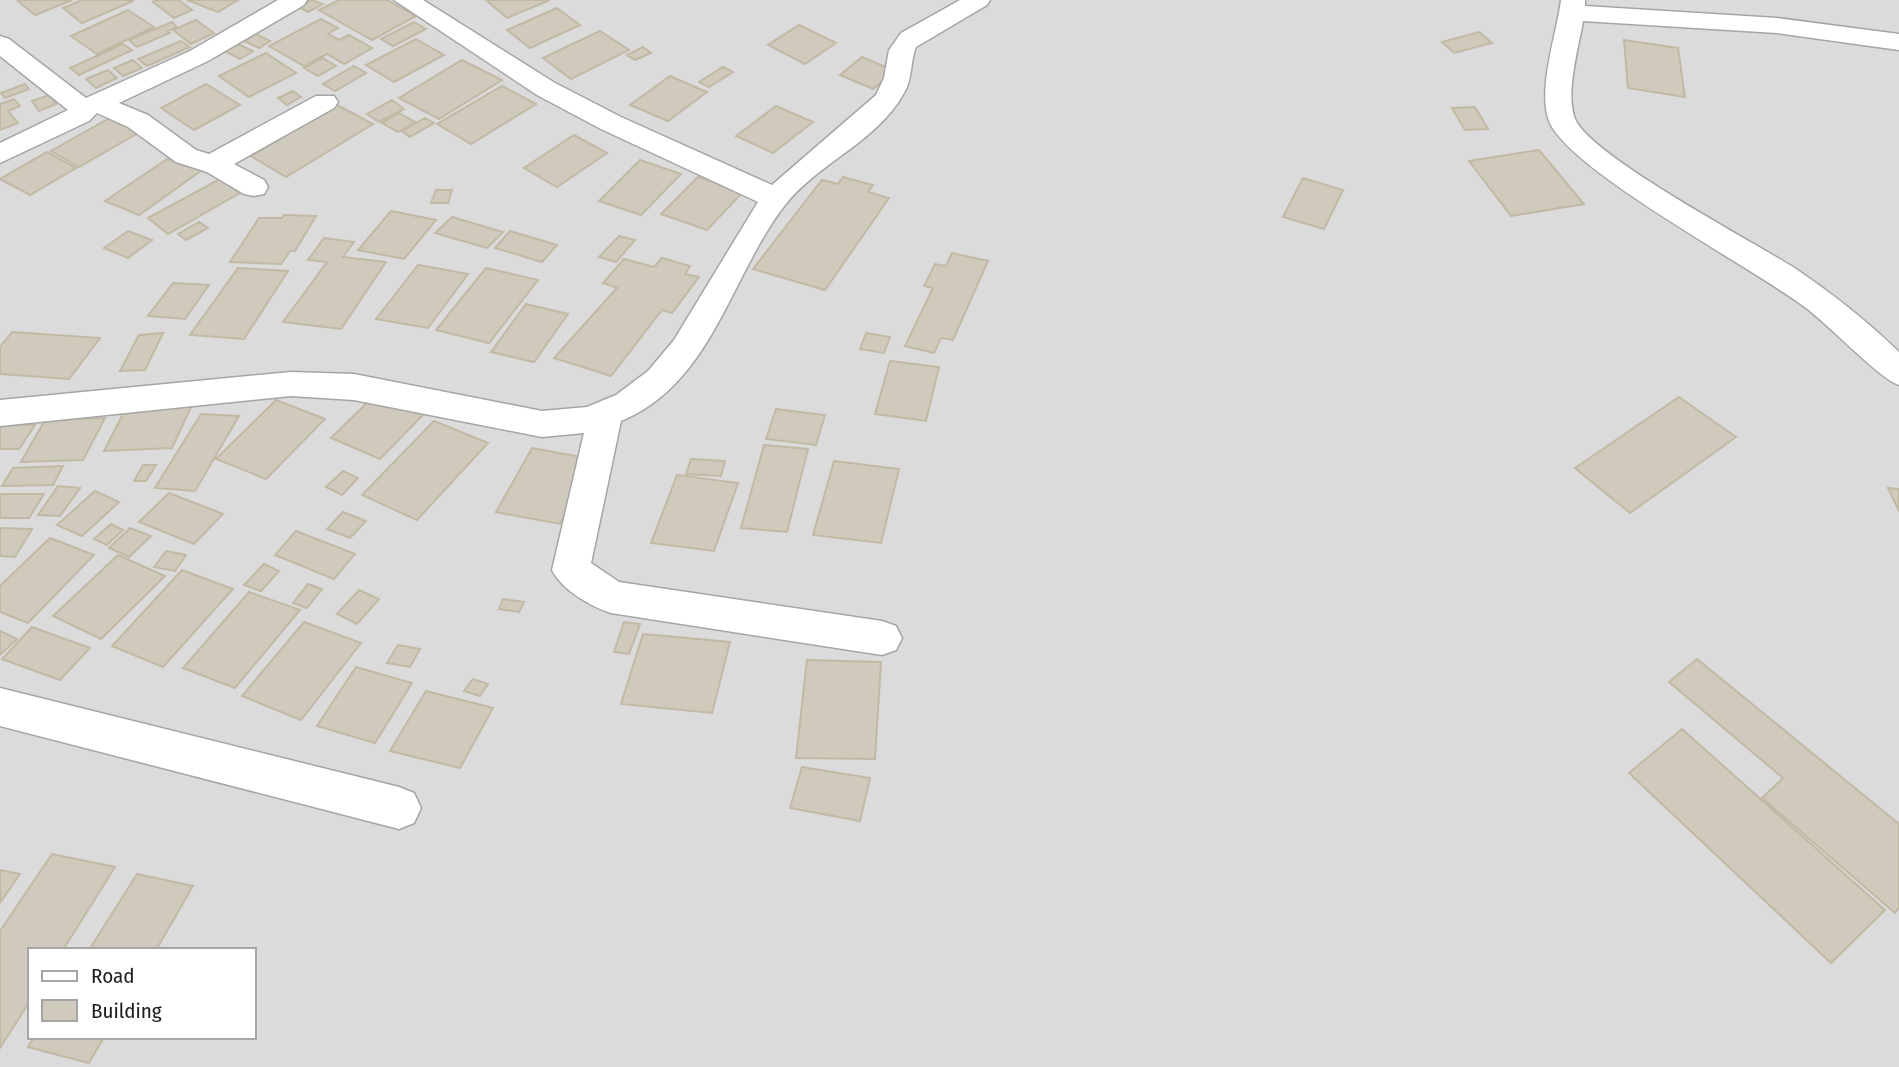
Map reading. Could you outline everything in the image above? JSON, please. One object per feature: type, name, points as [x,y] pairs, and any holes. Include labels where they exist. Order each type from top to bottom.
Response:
[{"type":"street","points":[[0,154],[79,115],[90,106],[199,56],[295,0]]},
{"type":"street","points":[[406,0],[557,95],[611,124],[775,198]]},
{"type":"street","points":[[0,414],[291,384],[354,387],[542,424],[570,425],[605,418],[643,395],[674,368],[775,198],[887,99],[900,74],[899,59],[906,41],[978,0]]},
{"type":"street","points":[[1899,42],[1833,30],[1572,6],[1560,93],[1563,122],[1590,152],[1784,276],[1844,320],[1899,373]]},
{"type":"street","points":[[0,44],[90,106],[138,121],[186,156],[212,164],[254,187]]},
{"type":"street","points":[[212,164],[325,102]]},
{"type":"street","points":[[605,418],[571,570],[611,597],[882,638]]},
{"type":"street","points":[[0,707],[399,808]]},
{"type":"shaded area","points":[[0,0],[1899,0],[1899,1067],[0,1067]]},
{"type":"building","points":[[72,0],[35,15],[18,1]]},
{"type":"building","points":[[82,0],[133,1],[82,23],[63,8]]},
{"type":"building","points":[[179,0],[192,10],[174,18],[153,2]]},
{"type":"building","points":[[187,0],[238,0],[218,12]]},
{"type":"building","points":[[311,0],[323,4],[308,12],[298,7]]},
{"type":"building","points":[[339,0],[387,0],[416,16],[372,40],[319,10]]},
{"type":"building","points":[[486,0],[550,0],[507,18]]},
{"type":"building","points":[[557,8],[580,25],[530,48],[507,30]]},
{"type":"building","points":[[128,10],[154,27],[97,54],[71,36]]},
{"type":"building","points":[[321,19],[338,28],[328,34],[339,40],[349,35],[372,48],[344,64],[327,54],[304,66],[269,46]]},
{"type":"building","points":[[196,20],[214,33],[191,44],[173,30]]},
{"type":"building","points":[[172,22],[177,27],[168,31],[170,33],[137,47],[129,40]]},
{"type":"building","points":[[414,22],[426,29],[393,46],[381,39]]},
{"type":"building","points":[[799,25],[836,43],[805,64],[768,45]]},
{"type":"building","points":[[600,31],[629,50],[571,79],[543,58]]},
{"type":"building","points":[[1479,32],[1492,43],[1454,53],[1442,42]]},
{"type":"building","points":[[256,34],[270,41],[259,48],[244,41]]},
{"type":"building","points":[[416,39],[444,55],[394,82],[366,65]]},
{"type":"building","points":[[1624,40],[1678,48],[1685,97],[1628,88]]},
{"type":"building","points":[[181,41],[190,47],[147,66],[138,59]]},
{"type":"building","points":[[123,44],[132,50],[79,75],[70,68]]},
{"type":"building","points":[[238,44],[253,51],[240,59],[225,51]]},
{"type":"building","points":[[643,47],[651,53],[635,60],[627,55]]},
{"type":"building","points":[[266,53],[296,73],[249,97],[219,76]]},
{"type":"building","points":[[862,57],[895,71],[873,89],[840,75]]},
{"type":"building","points":[[323,58],[336,66],[318,76],[304,68]]},
{"type":"building","points":[[133,60],[142,68],[123,76],[114,68]]},
{"type":"building","points":[[462,60],[502,80],[439,119],[399,98]]},
{"type":"building","points":[[354,66],[366,73],[335,91],[323,84]]},
{"type":"building","points":[[723,67],[733,72],[709,87],[699,82]]},
{"type":"building","points":[[108,70],[117,78],[96,88],[86,79]]},
{"type":"building","points":[[670,76],[707,92],[668,121],[630,105]]},
{"type":"building","points":[[25,84],[29,89],[5,98],[1,93]]},
{"type":"building","points":[[206,84],[240,105],[194,130],[161,108]]},
{"type":"building","points":[[502,86],[536,104],[471,144],[437,124]]},
{"type":"building","points":[[293,91],[301,97],[287,105],[278,98]]},
{"type":"building","points":[[49,95],[56,104],[39,111],[32,101]]},
{"type":"building","points":[[14,99],[20,106],[8,111],[18,123],[0,130],[0,104]]},
{"type":"building","points":[[392,100],[404,109],[379,122],[367,114]]},
{"type":"building","points":[[337,105],[373,124],[286,177],[251,156]]},
{"type":"building","points":[[776,106],[813,122],[773,153],[736,136]]},
{"type":"building","points":[[1475,107],[1488,129],[1465,130],[1452,108]]},
{"type":"building","points":[[399,113],[415,122],[398,132],[382,123]]},
{"type":"building","points":[[110,118],[138,133],[79,167],[51,151]]},
{"type":"building","points":[[425,118],[434,123],[410,137],[402,131]]},
{"type":"building","points":[[574,135],[607,153],[557,187],[524,168]]},
{"type":"building","points":[[1539,150],[1584,204],[1511,216],[1469,161]]},
{"type":"building","points":[[47,152],[76,168],[30,195],[0,179]]},
{"type":"building","points":[[167,159],[202,170],[139,215],[105,201]]},
{"type":"building","points":[[640,160],[681,174],[641,215],[599,201]]},
{"type":"building","points":[[698,177],[743,192],[707,230],[661,214]]},
{"type":"building","points":[[843,177],[873,185],[868,192],[889,198],[825,290],[753,269],[822,180],[838,184]]},
{"type":"building","points":[[1303,178],[1343,190],[1324,229],[1283,217]]},
{"type":"building","points":[[220,179],[240,193],[168,234],[148,218]]},
{"type":"building","points":[[436,190],[452,190],[448,203],[431,203]]},
{"type":"building","points":[[391,211],[436,220],[404,259],[358,250]]},
{"type":"building","points":[[284,215],[316,216],[295,251],[290,251],[281,264],[230,262],[259,218],[282,218]]},
{"type":"building","points":[[452,217],[503,232],[487,248],[435,233]]},
{"type":"building","points":[[199,222],[208,228],[186,240],[178,234]]},
{"type":"building","points":[[128,231],[152,240],[128,258],[104,248]]},
{"type":"building","points":[[510,231],[557,245],[542,262],[495,248]]},
{"type":"building","points":[[619,236],[635,240],[616,262],[599,257]]},
{"type":"building","points":[[324,238],[354,242],[343,257],[386,262],[341,329],[283,322],[327,262],[308,260]]},
{"type":"building","points":[[952,253],[988,261],[953,340],[941,338],[934,353],[905,346],[933,288],[924,286],[935,264],[946,266]]},
{"type":"building","points":[[662,258],[690,266],[685,274],[699,277],[672,313],[662,310],[611,376],[554,358],[617,288],[603,283],[624,259],[654,267]]},
{"type":"building","points":[[418,265],[468,274],[428,328],[376,319]]},
{"type":"building","points":[[238,268],[288,271],[244,339],[190,335]]},
{"type":"building","points":[[486,268],[538,280],[489,343],[436,330]]},
{"type":"building","points":[[173,283],[209,285],[185,319],[148,316]]},
{"type":"building","points":[[526,304],[568,314],[534,362],[491,352]]},
{"type":"building","points":[[12,332],[100,338],[69,379],[0,374],[0,347]]},
{"type":"building","points":[[163,333],[145,370],[120,371],[139,335]]},
{"type":"building","points":[[866,333],[890,337],[884,353],[860,349]]},
{"type":"building","points":[[890,361],[939,367],[926,421],[875,414]]},
{"type":"building","points":[[375,395],[424,414],[380,459],[331,438]]},
{"type":"building","points":[[1679,397],[1736,437],[1630,513],[1575,468]]},
{"type":"building","points":[[276,400],[325,419],[266,479],[216,459]]},
{"type":"building","points":[[192,405],[172,448],[104,451],[126,408]]},
{"type":"building","points":[[776,409],[825,415],[816,445],[766,439]]},
{"type":"building","points":[[201,414],[239,416],[195,491],[155,488]]},
{"type":"building","points":[[105,418],[83,460],[21,462],[45,420]]},
{"type":"building","points":[[434,421],[488,443],[417,520],[362,495]]},
{"type":"building","points":[[0,424],[35,425],[19,449],[0,449]]},
{"type":"building","points":[[764,445],[808,449],[787,532],[741,528]]},
{"type":"building","points":[[532,448],[593,459],[560,524],[496,512]]},
{"type":"building","points":[[691,459],[725,461],[721,476],[686,474]]},
{"type":"building","points":[[834,461],[899,469],[881,543],[813,535]]},
{"type":"building","points":[[143,465],[156,465],[146,481],[134,481]]},
{"type":"building","points":[[63,466],[53,485],[2,486],[13,468]]},
{"type":"building","points":[[343,471],[358,478],[342,495],[326,487]]},
{"type":"building","points":[[677,475],[738,483],[714,551],[651,543]]},
{"type":"building","points":[[58,486],[80,488],[60,516],[38,515]]},
{"type":"building","points":[[1888,488],[1899,489],[1899,511]]},
{"type":"building","points":[[95,491],[119,502],[82,536],[57,525]]},
{"type":"building","points":[[169,493],[223,514],[194,544],[139,522]]},
{"type":"building","points":[[0,494],[44,494],[29,518],[0,518]]},
{"type":"building","points":[[343,512],[366,521],[350,538],[327,529]]},
{"type":"building","points":[[111,524],[123,530],[107,545],[94,539]]},
{"type":"building","points":[[0,528],[32,529],[15,557],[0,556]]},
{"type":"building","points":[[130,528],[151,536],[129,557],[109,548]]},
{"type":"building","points":[[296,531],[355,554],[334,579],[275,555]]},
{"type":"building","points":[[50,538],[94,555],[28,623],[0,612],[0,586]]},
{"type":"building","points":[[166,551],[186,555],[175,571],[154,567]]},
{"type":"building","points":[[118,555],[165,576],[101,639],[53,616]]},
{"type":"building","points":[[264,564],[279,571],[261,591],[244,585]]},
{"type":"building","points":[[182,570],[233,589],[163,667],[112,646]]},
{"type":"building","points":[[308,584],[322,589],[307,608],[293,603]]},
{"type":"building","points":[[359,590],[379,599],[357,624],[337,614]]},
{"type":"building","points":[[249,592],[300,610],[235,688],[183,668]]},
{"type":"building","points":[[503,599],[524,602],[519,612],[499,609]]},
{"type":"building","points":[[304,622],[361,643],[301,720],[242,696]]},
{"type":"building","points":[[624,622],[640,624],[629,654],[614,652]]},
{"type":"building","points":[[32,627],[90,648],[60,680],[2,659]]},
{"type":"building","points":[[0,631],[17,639],[0,655]]},
{"type":"building","points":[[643,634],[730,642],[712,713],[621,704]]},
{"type":"building","points":[[398,645],[420,649],[410,667],[387,663]]},
{"type":"building","points":[[1697,659],[1899,824],[1899,908],[1895,913],[1762,798],[1783,778],[1669,682]]},
{"type":"building","points":[[807,660],[881,662],[875,759],[796,758]]},
{"type":"building","points":[[356,667],[412,683],[375,743],[317,726]]},
{"type":"building","points":[[473,679],[488,684],[480,696],[464,691]]},
{"type":"building","points":[[426,691],[493,708],[460,768],[390,751]]},
{"type":"building","points":[[1682,729],[1885,910],[1831,963],[1629,773]]},
{"type":"building","points":[[802,767],[870,778],[860,821],[790,808]]},
{"type":"building","points":[[52,854],[115,867],[64,948],[28,948],[28,1004],[0,1048],[0,931]]},
{"type":"building","points":[[0,870],[20,874],[0,903]]},
{"type":"building","points":[[137,874],[193,886],[157,948],[90,948]]},
{"type":"building","points":[[33,1039],[103,1039],[89,1063],[28,1047]]}]
